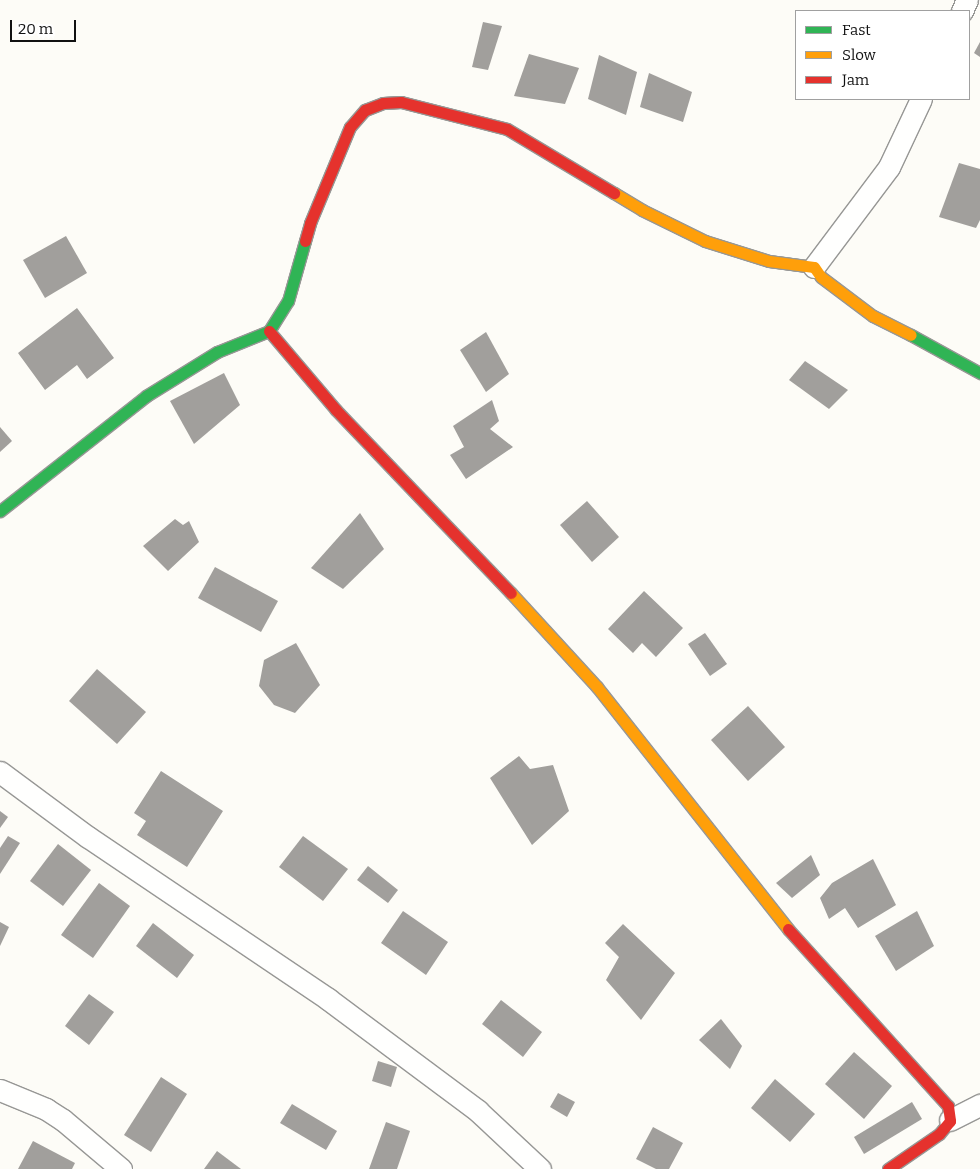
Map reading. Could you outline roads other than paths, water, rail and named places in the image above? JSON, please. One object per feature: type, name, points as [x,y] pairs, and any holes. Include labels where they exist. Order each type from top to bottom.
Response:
[{"type":"street","points":[[814,267],[889,167],[921,100]]},
{"type":"street","points":[[0,511],[146,396],[217,352],[268,331],[288,301],[310,223],[350,127],[365,110],[383,103],[401,102],[507,129],[642,210],[705,241],[769,261],[814,267],[821,278],[873,316],[935,347],[980,374]]},
{"type":"street","points":[[268,331],[336,410],[479,557],[597,687],[786,927],[948,1106],[950,1120]]},
{"type":"street","points":[[0,772],[88,837],[328,999],[478,1111],[540,1169]]},
{"type":"street","points":[[0,1090],[46,1109],[121,1169]]},
{"type":"street","points":[[888,1169],[939,1134],[950,1120],[980,1105]]}]
